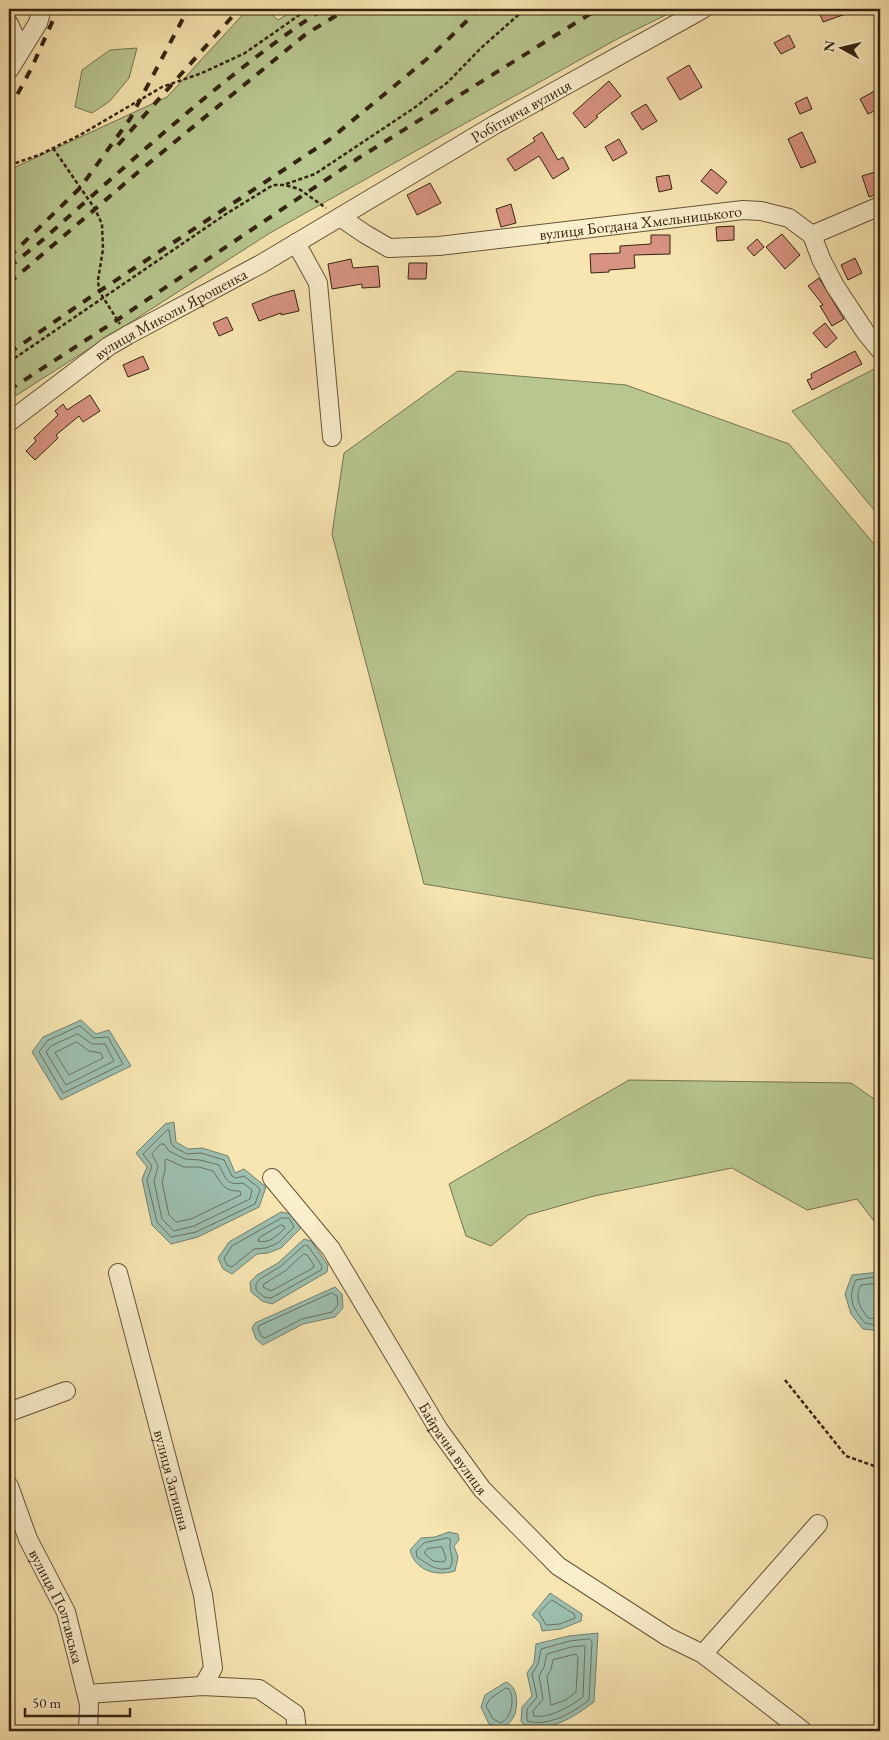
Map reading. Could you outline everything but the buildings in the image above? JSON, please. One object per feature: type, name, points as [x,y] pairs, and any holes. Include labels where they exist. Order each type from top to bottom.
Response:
[{"type":"street","points":[[9,69],[38,23],[42,9]]},
{"type":"street","name":"Робітнича вулиця","points":[[340,216],[496,124],[703,9]]},
{"type":"street","points":[[9,24],[15,37],[9,69]]},
{"type":"street","points":[[880,206],[812,236],[821,259],[836,286],[866,333],[880,350]]},
{"type":"street","name":"вулиця Богдана Хмельницького","points":[[340,216],[389,248],[438,246],[743,210],[761,211],[789,218],[812,236]]},
{"type":"street","name":"вулиця Миколи Ярошенка","points":[[9,422],[109,346],[296,243],[340,216]]},
{"type":"street","points":[[296,243],[318,283],[332,437]]},
{"type":"street","name":"Байрачна вулиця","points":[[272,1178],[331,1249],[439,1430],[482,1490],[558,1566],[668,1637],[702,1654],[803,1731]]},
{"type":"street","name":"вулиця Затишна","points":[[118,1273],[203,1596],[213,1668],[203,1686]]},
{"type":"street","points":[[9,1412],[66,1391]]},
{"type":"street","name":"вулиця Полтавська","points":[[9,1486],[28,1539],[66,1612],[89,1704],[88,1731]]},
{"type":"street","points":[[702,1654],[818,1524]]},
{"type":"street","points":[[86,1694],[203,1686],[259,1689],[295,1714],[297,1731]]},
{"type":"path","points":[[9,162],[16,163],[39,155],[80,135],[162,87],[202,73],[245,52],[308,9]]},
{"type":"path","points":[[285,185],[315,174],[414,108],[448,82],[525,9]]},
{"type":"path","points":[[53,148],[96,209],[102,224],[103,249],[98,280],[99,291],[121,325]]},
{"type":"path","points":[[9,362],[102,297],[273,185],[285,185],[299,189],[340,216]]},
{"type":"path","points":[[785,1380],[846,1456],[880,1468]]},
{"type":"green space","points":[[248,9],[265,9],[278,20],[296,9],[678,9],[619,38],[270,233],[9,400],[9,170],[167,97]]},
{"type":"green space","points":[[137,48],[129,78],[110,101],[92,113],[75,107],[82,70],[110,50]]},
{"type":"green space","points":[[880,366],[880,517],[792,411]]},
{"type":"green space","points":[[458,371],[626,385],[789,444],[880,551],[880,960],[424,884],[332,534],[344,453]]},
{"type":"green space","points":[[629,1080],[851,1083],[880,1103],[880,1229],[857,1199],[807,1210],[732,1168],[594,1196],[528,1215],[491,1246],[466,1236],[449,1184]]},
{"type":"water","points":[[81,1020],[96,1034],[109,1030],[131,1066],[61,1100],[32,1052],[43,1037]]},
{"type":"water","points":[[174,1122],[176,1142],[188,1149],[202,1148],[228,1156],[235,1173],[244,1169],[266,1187],[259,1207],[198,1237],[171,1244],[152,1225],[142,1179],[147,1167],[136,1153],[165,1124]]},
{"type":"water","points":[[281,1212],[291,1214],[302,1227],[281,1248],[268,1253],[257,1254],[232,1274],[223,1269],[218,1258],[229,1242]]},
{"type":"water","points":[[304,1239],[311,1241],[328,1265],[327,1272],[272,1304],[262,1301],[251,1292],[250,1282],[257,1275],[278,1263]]},
{"type":"water","points":[[880,1272],[880,1331],[863,1329],[851,1314],[845,1294],[852,1275]]},
{"type":"water","points":[[335,1287],[342,1294],[343,1308],[335,1317],[303,1324],[263,1345],[256,1339],[252,1328],[255,1323]]},
{"type":"water","points":[[449,1532],[458,1534],[459,1540],[454,1546],[458,1557],[455,1571],[448,1573],[433,1572],[416,1563],[410,1550],[421,1538],[435,1537]]},
{"type":"water","points":[[550,1593],[582,1614],[581,1621],[561,1629],[542,1631],[540,1623],[532,1615]]},
{"type":"water","points":[[598,1633],[594,1702],[570,1718],[553,1725],[534,1727],[524,1725],[521,1721],[522,1707],[532,1696],[527,1673],[534,1663],[536,1644],[569,1636]]},
{"type":"water","points":[[506,1682],[515,1691],[517,1705],[514,1716],[503,1729],[489,1724],[481,1707],[485,1695]]},
{"type":"railway","points":[[9,110],[32,67],[58,9]]},
{"type":"railway","points":[[9,257],[80,188],[130,119],[188,9]]},
{"type":"railway","points":[[118,145],[239,9]]},
{"type":"railway","points":[[9,267],[39,243],[177,121],[285,35],[323,9]]},
{"type":"railway","points":[[9,283],[137,173],[306,34],[347,9]]},
{"type":"railway","points":[[9,353],[329,140],[433,54],[479,9]]},
{"type":"railway","points":[[9,390],[357,159],[598,9]]}]
